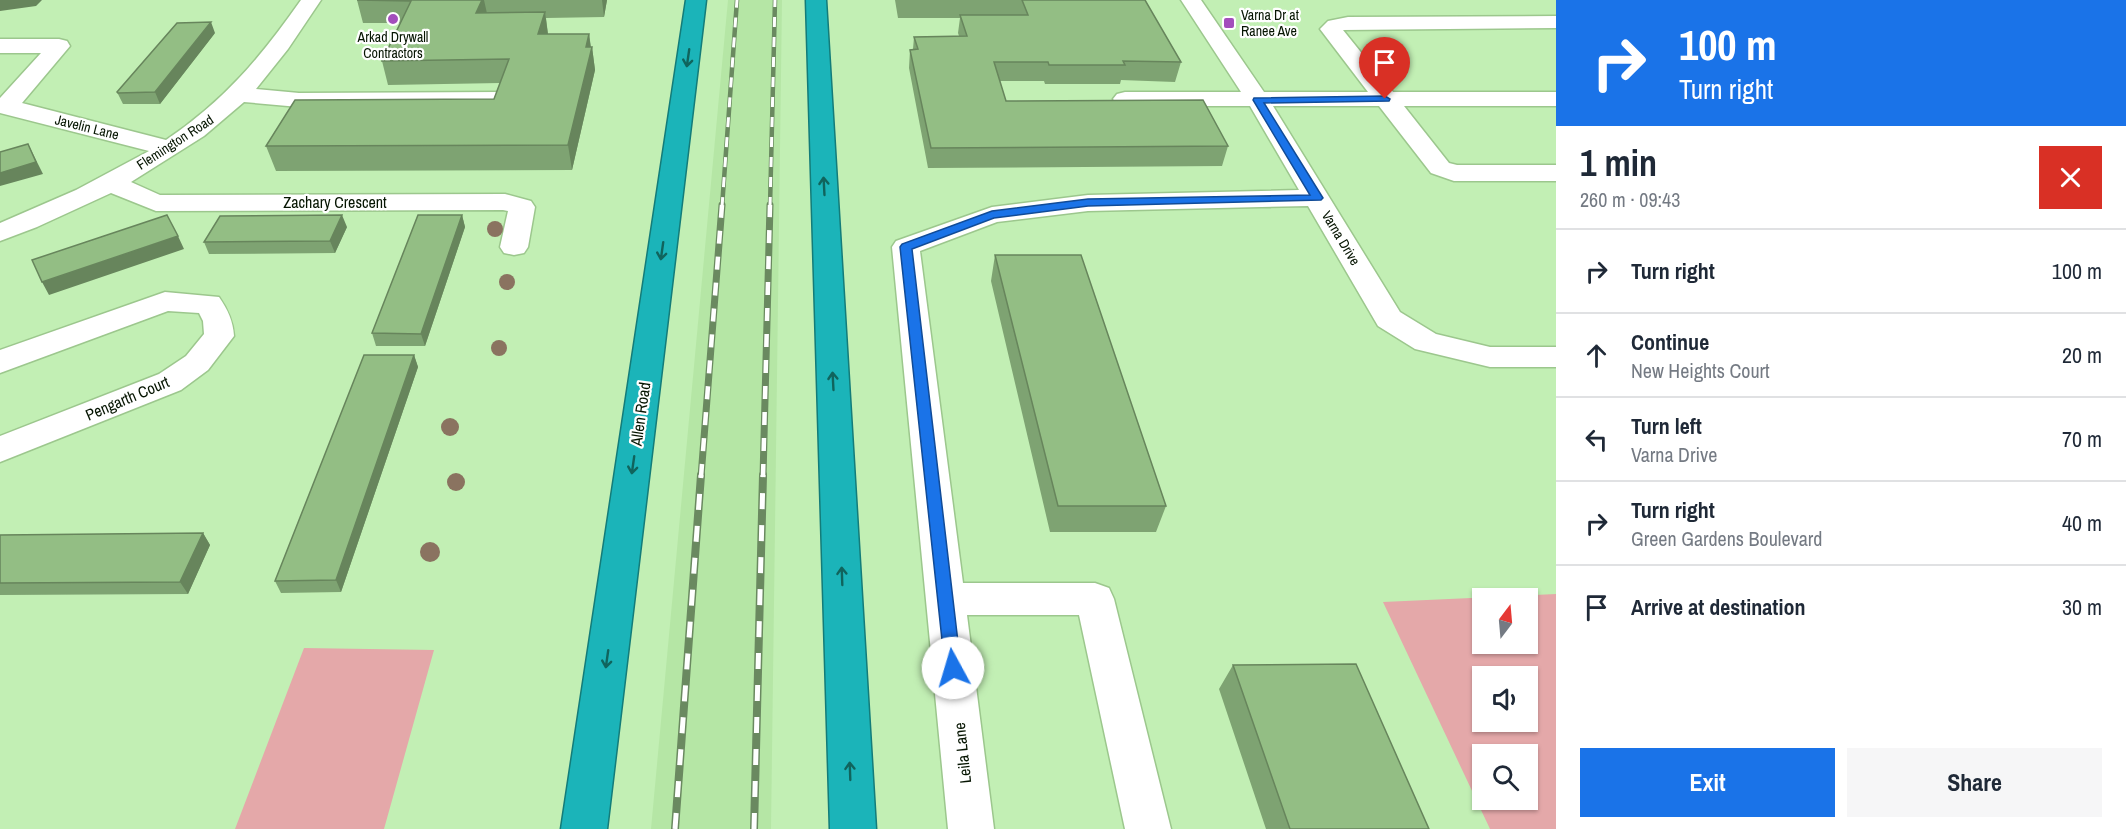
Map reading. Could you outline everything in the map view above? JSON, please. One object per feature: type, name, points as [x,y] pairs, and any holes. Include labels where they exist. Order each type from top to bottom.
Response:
[{"type":"highway","name":"Allen Road","points":[[584,829],[696,0]]},
{"type":"highway","points":[[816,0],[852,829]]},
{"type":"street","name":"Flemington Road","points":[[0,233],[111,183],[219,113],[253,80],[311,0]]},
{"type":"street","name":"Varna Drive","points":[[1191,0],[1258,100],[1389,319],[1426,342],[1490,357],[1556,357]]},
{"type":"street","points":[[1556,22],[1348,23],[1335,25],[1331,29],[1440,168],[1454,173],[1556,173]]},
{"type":"street","name":"Javelin Lane","points":[[0,46],[59,46],[3,106],[168,148]]},
{"type":"street","points":[[238,95],[299,100],[500,99]]},
{"type":"street","points":[[1125,99],[1556,99]]},
{"type":"street","name":"Zachary Crescent","points":[[111,183],[156,203],[505,201],[522,207],[514,247]]},
{"type":"street","name":"Leila Lane","points":[[971,829],[906,247],[992,215],[1088,202],[1317,198]]},
{"type":"street","name":"Pengarth Court","points":[[0,450],[170,381],[197,363],[212,345],[219,336],[218,321],[209,304],[165,302],[5,350]]},
{"type":"street","points":[[945,599],[1095,599],[1148,829]]},
{"type":"shaded area","points":[[728,0],[782,0],[771,829],[651,829]]},
{"type":"shaded area","points":[[1556,594],[1556,829],[1490,829],[1481,810],[1538,810],[1538,744],[1472,744],[1472,791],[1383,602],[1472,598],[1472,654],[1538,654],[1538,595]]},
{"type":"shaded area","points":[[304,648],[434,650],[384,829],[235,829]]},
{"type":"building","points":[[357,0],[482,0],[476,13],[545,12],[538,34],[589,34],[586,47],[592,47],[568,145],[266,146],[295,100],[494,99],[509,59],[382,61],[411,1]]},
{"type":"building","points":[[1022,0],[1145,0],[1181,62],[1123,61],[1125,65],[1049,65],[1048,62],[994,62],[1006,101],[1203,100],[1228,146],[931,148],[910,50],[918,49],[914,37],[967,36],[960,15],[1028,15]]},
{"type":"building","points":[[211,22],[155,92],[117,92],[177,23]]},
{"type":"building","points":[[28,144],[36,162],[0,173],[0,152]]},
{"type":"building","points":[[167,215],[178,236],[42,282],[32,260]]},
{"type":"building","points":[[342,215],[330,241],[204,242],[220,216]]},
{"type":"building","points":[[418,215],[462,215],[421,334],[372,333]]},
{"type":"building","points":[[995,255],[1081,255],[1166,506],[1058,506]]},
{"type":"building","points":[[364,355],[414,355],[336,580],[275,581]]},
{"type":"building","points":[[203,533],[180,582],[0,583],[0,535]]},
{"type":"building","points":[[1356,664],[1429,829],[1290,829],[1233,665]]},
{"type":"railway","points":[[722,207],[737,0]]},
{"type":"railway","points":[[770,207],[775,0]]},
{"type":"railway","points":[[701,477],[722,205]]},
{"type":"railway","points":[[763,477],[770,205]]},
{"type":"railway","points":[[675,829],[701,475]]},
{"type":"railway","points":[[754,829],[763,475]]},
{"type":"place","name":"Arkad Drywall Contractors","points":[[393,19]]},
{"type":"place","name":"Varna Dr at Ranee Ave","points":[[1229,23]]},
{"type":"route","points":[[953,668],[906,247],[992,215],[1088,202],[1317,198],[1258,100],[1385,99]]}]
